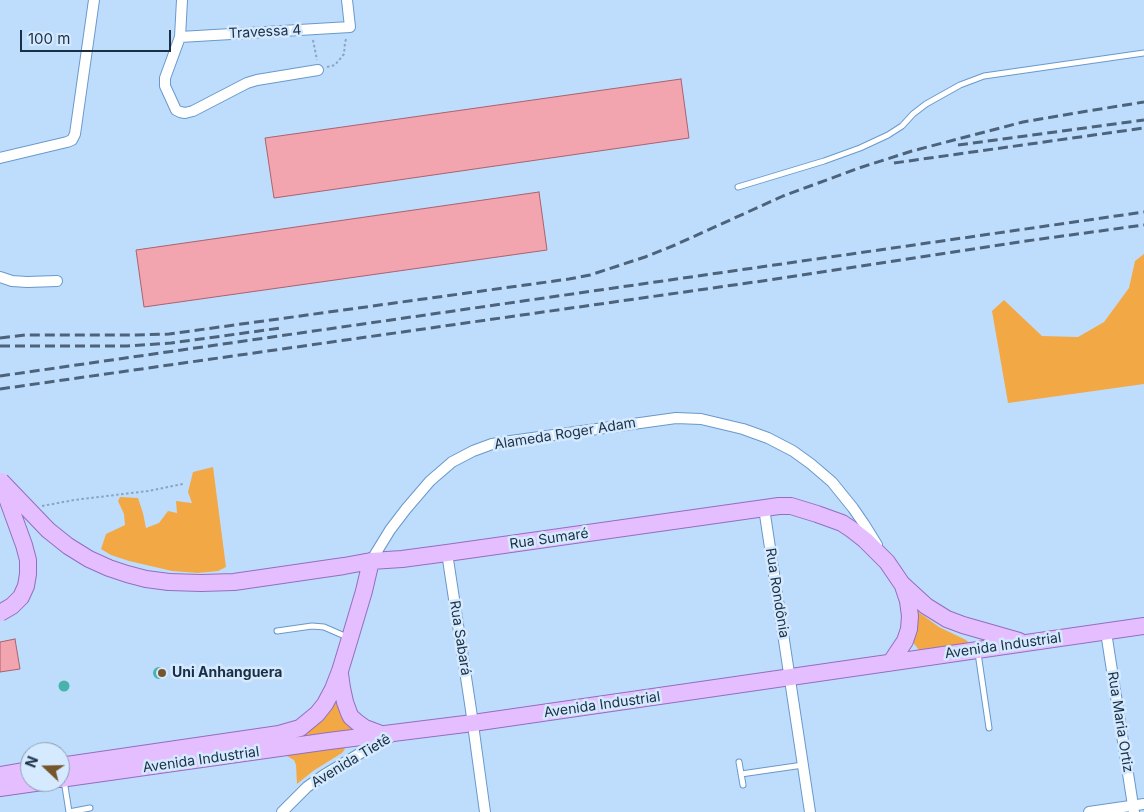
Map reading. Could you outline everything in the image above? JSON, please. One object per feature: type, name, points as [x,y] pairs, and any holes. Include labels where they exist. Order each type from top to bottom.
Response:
[{"type":"main road","name":"Rua Sumaré","points":[[0,481],[48,530],[88,559],[127,574],[169,582],[234,582],[371,561],[447,553],[764,508],[796,507],[842,523],[865,540],[887,562],[902,584],[926,606],[963,625],[1026,643]]},
{"type":"main road","points":[[0,481],[22,536],[28,567],[28,580],[21,597],[12,606],[0,613]]},
{"type":"main road","points":[[344,566],[359,572],[365,586],[378,573],[402,559]]},
{"type":"main road","name":"Alameda Roger Adam","points":[[279,734],[300,728],[317,714],[333,689],[350,638],[371,561]]},
{"type":"main road","name":"Rua Sumaré","points":[[891,662],[909,629],[908,600],[902,584]]},
{"type":"main road","name":"Avenida Industrial","points":[[70,774],[473,724],[1144,626]]},
{"type":"main road","name":"Alameda Roger Adam","points":[[340,671],[345,702],[351,717],[365,728],[382,735]]},
{"type":"main road","name":"Avenida Industrial","points":[[70,773],[279,734]]},
{"type":"main road","points":[[0,775],[20,772]]},
{"type":"main road","points":[[0,788],[20,785]]},
{"type":"street","points":[[0,158],[72,140],[75,134],[94,0]]},
{"type":"street","points":[[182,0],[180,37],[165,78],[165,86],[176,110],[185,113],[193,111],[247,83],[257,80],[318,70]]},
{"type":"street","points":[[347,0],[350,27]]},
{"type":"street","name":"Travessa 4","points":[[180,37],[350,27]]},
{"type":"street","points":[[0,277],[12,281],[57,281]]},
{"type":"street","name":"Alameda Roger Adam","points":[[371,561],[390,530],[430,481],[452,462],[473,451],[492,444],[676,418],[701,420],[743,429],[768,438],[793,451],[832,482],[864,524],[887,562]]},
{"type":"street","points":[[842,494],[846,511],[842,523]]},
{"type":"street","name":"Rua Rondônia","points":[[764,508],[810,812]]},
{"type":"street","name":"Rua Sabará","points":[[447,553],[485,812]]},
{"type":"street","name":"Rua Maria Ortiz","points":[[1106,632],[1133,809]]},
{"type":"street","name":"Avenida Tietê","points":[[282,812],[307,787],[324,775],[400,732]]},
{"type":"street","points":[[1089,812],[1133,809],[1144,804]]},
{"type":"lane","points":[[738,187],[824,161],[874,142],[895,131],[926,104],[960,85],[984,76],[1144,53]]},
{"type":"lane","points":[[277,631],[312,626],[324,627],[350,638]]},
{"type":"lane","points":[[977,650],[990,728]]},
{"type":"lane","points":[[739,762],[743,785]]},
{"type":"lane","points":[[741,774],[803,765]]},
{"type":"lane","points":[[65,792],[69,812],[90,808]]},
{"type":"path","points":[[310,30],[318,70],[335,65],[344,54],[345,42],[350,27]]},
{"type":"path","points":[[42,506],[148,491],[183,484]]},
{"type":"shaded area","points":[[1144,254],[1144,384],[1008,403],[992,311],[1004,300],[1042,336],[1078,337],[1104,322],[1129,288],[1135,261]]},
{"type":"shaded area","points":[[213,467],[226,567],[218,571],[198,573],[172,571],[129,561],[111,555],[101,549],[106,534],[125,525],[124,514],[118,501],[120,497],[138,498],[146,528],[159,523],[168,511],[177,513],[176,501],[192,503],[188,492],[193,472]]},
{"type":"shaded area","points":[[917,611],[939,627],[966,640],[968,645],[919,650],[911,640]]},
{"type":"shaded area","points":[[159,667],[165,673],[159,679],[153,673]]},
{"type":"shaded area","points":[[64,680],[70,686],[64,692],[58,686]]},
{"type":"shaded area","points":[[337,694],[353,729],[352,732],[281,745]]},
{"type":"shaded area","points":[[343,747],[345,749],[342,753],[313,771],[297,784],[294,760],[285,755]]},
{"type":"building","points":[[681,79],[689,138],[274,198],[265,138]]},
{"type":"building","points":[[539,192],[547,250],[144,307],[136,250]]},
{"type":"building","points":[[15,639],[20,669],[0,672],[0,642]]},
{"type":"railway","points":[[0,338],[25,335],[169,334],[590,275],[675,245],[783,196],[912,151],[1023,122],[1144,102]]},
{"type":"railway","points":[[958,145],[1144,120]]},
{"type":"railway","points":[[894,163],[1144,128]]},
{"type":"railway","points":[[0,376],[1144,212]]},
{"type":"railway","points":[[0,389],[1144,225]]},
{"type":"railway","points":[[0,346],[127,346],[171,343],[281,328]]},
{"type":"place","name":"Uni Anhanguera","points":[[162,673]]}]
